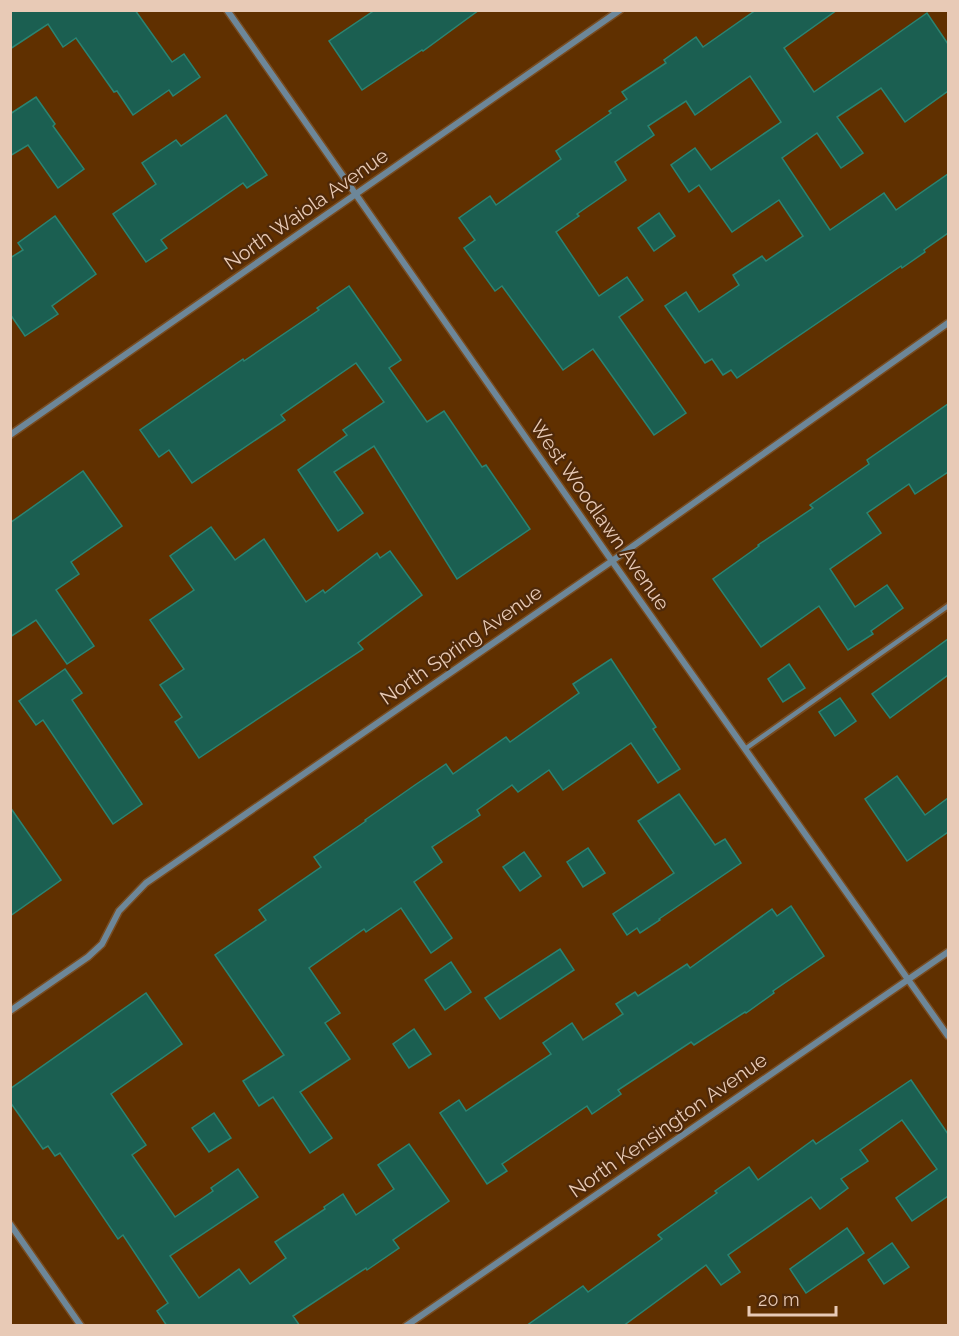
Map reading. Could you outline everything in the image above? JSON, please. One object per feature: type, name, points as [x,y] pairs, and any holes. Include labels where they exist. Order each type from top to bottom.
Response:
[{"type":"street","name":"West Woodlawn Avenue","points":[[227,10],[612,561],[948,1036]]},
{"type":"street","name":"North Waiola Avenue","points":[[10,435],[620,10]]},
{"type":"street","name":"North Spring Avenue","points":[[10,1011],[95,951],[102,944],[118,911],[146,883],[612,561],[948,323]]},
{"type":"street","name":"North Kensington Avenue","points":[[406,1326],[948,951]]},
{"type":"street","points":[[10,1224],[81,1326]]},
{"type":"lane","points":[[745,749],[948,606]]},
{"type":"building","points":[[10,10],[135,10],[172,62],[184,54],[200,77],[173,96],[169,90],[133,115],[76,38],[63,47],[48,24],[10,49]]},
{"type":"building","points":[[375,10],[479,10],[423,51],[362,90],[329,41]]},
{"type":"building","points":[[756,10],[837,10],[784,48],[814,92],[927,13],[948,44],[948,91],[905,122],[881,88],[837,117],[863,153],[841,168],[817,133],[782,158],[830,230],[884,193],[896,210],[948,174],[948,233],[902,268],[901,266],[737,378],[731,370],[723,375],[712,359],[705,363],[665,306],[686,292],[699,312],[739,285],[733,275],[762,256],[766,261],[803,236],[779,200],[732,232],[699,185],[689,192],[671,165],[695,148],[711,170],[781,122],[750,76],[695,115],[686,101],[648,126],[654,135],[615,162],[626,180],[577,214],[579,216],[556,232],[599,296],[627,277],[643,300],[619,317],[686,413],[654,435],[593,349],[563,370],[502,286],[495,291],[464,248],[475,240],[459,218],[490,196],[496,205],[561,159],[556,151],[611,113],[609,111],[627,99],[622,92],[666,63],[664,60],[696,37],[703,47]]},
{"type":"building","points":[[36,97],[55,124],[53,126],[84,169],[58,188],[28,145],[10,156],[10,114]]},
{"type":"building","points":[[226,115],[267,175],[247,188],[243,183],[161,240],[167,248],[146,262],[113,214],[156,184],[142,163],[176,140],[181,146]]},
{"type":"building","points":[[659,213],[675,236],[654,251],[638,228]]},
{"type":"building","points":[[55,216],[96,274],[52,306],[58,314],[25,336],[10,314],[10,258],[23,250],[18,243]]},
{"type":"building","points":[[349,286],[401,360],[389,368],[427,422],[444,411],[482,467],[486,465],[530,529],[457,579],[374,446],[334,472],[363,513],[338,531],[298,470],[347,435],[343,430],[384,402],[356,363],[281,415],[285,420],[192,483],[169,450],[159,457],[140,430],[319,310],[317,308]]},
{"type":"building","points":[[948,404],[948,472],[915,494],[909,484],[867,513],[881,533],[830,569],[855,607],[887,585],[903,608],[871,631],[873,634],[848,650],[819,606],[761,647],[713,579],[813,508],[810,505],[869,464],[867,460]]},
{"type":"building","points":[[83,471],[122,526],[71,562],[79,574],[56,590],[94,646],[67,664],[36,620],[10,637],[10,523]]},
{"type":"building","points":[[211,527],[235,560],[264,539],[306,602],[323,590],[325,593],[377,553],[380,558],[390,551],[422,595],[358,643],[363,649],[199,758],[175,722],[182,717],[160,685],[184,669],[150,620],[194,590],[170,556]]},
{"type":"building","points":[[948,639],[948,675],[890,718],[872,694]]},
{"type":"building","points":[[611,659],[656,727],[653,729],[680,769],[658,783],[631,743],[563,790],[549,770],[518,792],[512,785],[477,810],[480,815],[432,847],[442,862],[414,882],[452,938],[431,953],[401,908],[366,932],[364,929],[309,968],[340,1013],[325,1023],[350,1059],[300,1092],[332,1138],[310,1153],[273,1097],[259,1106],[243,1081],[284,1055],[215,955],[266,920],[259,910],[321,867],[314,857],[446,764],[453,774],[506,737],[510,742],[579,693],[573,684]]},
{"type":"building","points":[[789,664],[805,688],[783,702],[768,679]]},
{"type":"building","points":[[65,669],[82,693],[72,700],[142,804],[113,824],[43,720],[36,725],[19,701]]},
{"type":"building","points":[[840,698],[856,721],[835,736],[819,712]]},
{"type":"building","points":[[897,776],[925,815],[948,798],[948,832],[907,861],[865,799]]},
{"type":"building","points":[[679,794],[715,845],[725,839],[741,863],[640,933],[637,928],[627,935],[613,914],[674,873],[638,821]]},
{"type":"building","points":[[10,807],[61,880],[10,916]]},
{"type":"building","points":[[588,848],[605,873],[583,887],[567,862]]},
{"type":"building","points":[[524,852],[541,876],[520,891],[503,867]]},
{"type":"building","points":[[791,906],[824,956],[773,991],[774,993],[746,1013],[694,1045],[691,1042],[618,1090],[621,1094],[592,1114],[587,1106],[502,1164],[507,1171],[487,1184],[440,1113],[459,1100],[466,1111],[551,1054],[543,1043],[572,1023],[583,1040],[623,1014],[616,1004],[635,992],[638,996],[687,964],[690,968],[772,909],[777,916]]},
{"type":"building","points":[[560,949],[574,970],[500,1019],[485,998]]},
{"type":"building","points":[[451,962],[471,992],[445,1010],[425,980]]},
{"type":"building","points":[[146,993],[182,1044],[111,1094],[146,1145],[132,1155],[175,1217],[213,1191],[211,1188],[238,1169],[258,1197],[170,1256],[199,1298],[239,1269],[250,1284],[286,1258],[275,1242],[325,1209],[324,1207],[343,1194],[356,1215],[394,1189],[378,1165],[409,1144],[449,1201],[393,1240],[399,1248],[293,1316],[300,1326],[167,1326],[157,1311],[168,1303],[123,1235],[118,1239],[60,1153],[55,1156],[48,1146],[43,1149],[10,1102],[10,1089]]},
{"type":"building","points":[[414,1029],[431,1054],[409,1068],[393,1044]]},
{"type":"building","points":[[911,1080],[948,1134],[948,1196],[912,1221],[896,1198],[937,1169],[902,1120],[860,1150],[868,1161],[841,1179],[848,1188],[820,1209],[811,1197],[728,1255],[740,1272],[721,1285],[706,1265],[623,1326],[526,1326],[583,1286],[588,1292],[662,1239],[658,1235],[749,1167],[758,1180],[813,1140],[816,1144]]},
{"type":"building","points":[[214,1113],[231,1138],[209,1152],[192,1128]]},
{"type":"building","points":[[847,1228],[864,1253],[806,1293],[790,1269]]},
{"type":"building","points":[[892,1243],[909,1267],[884,1284],[868,1260]]}]
